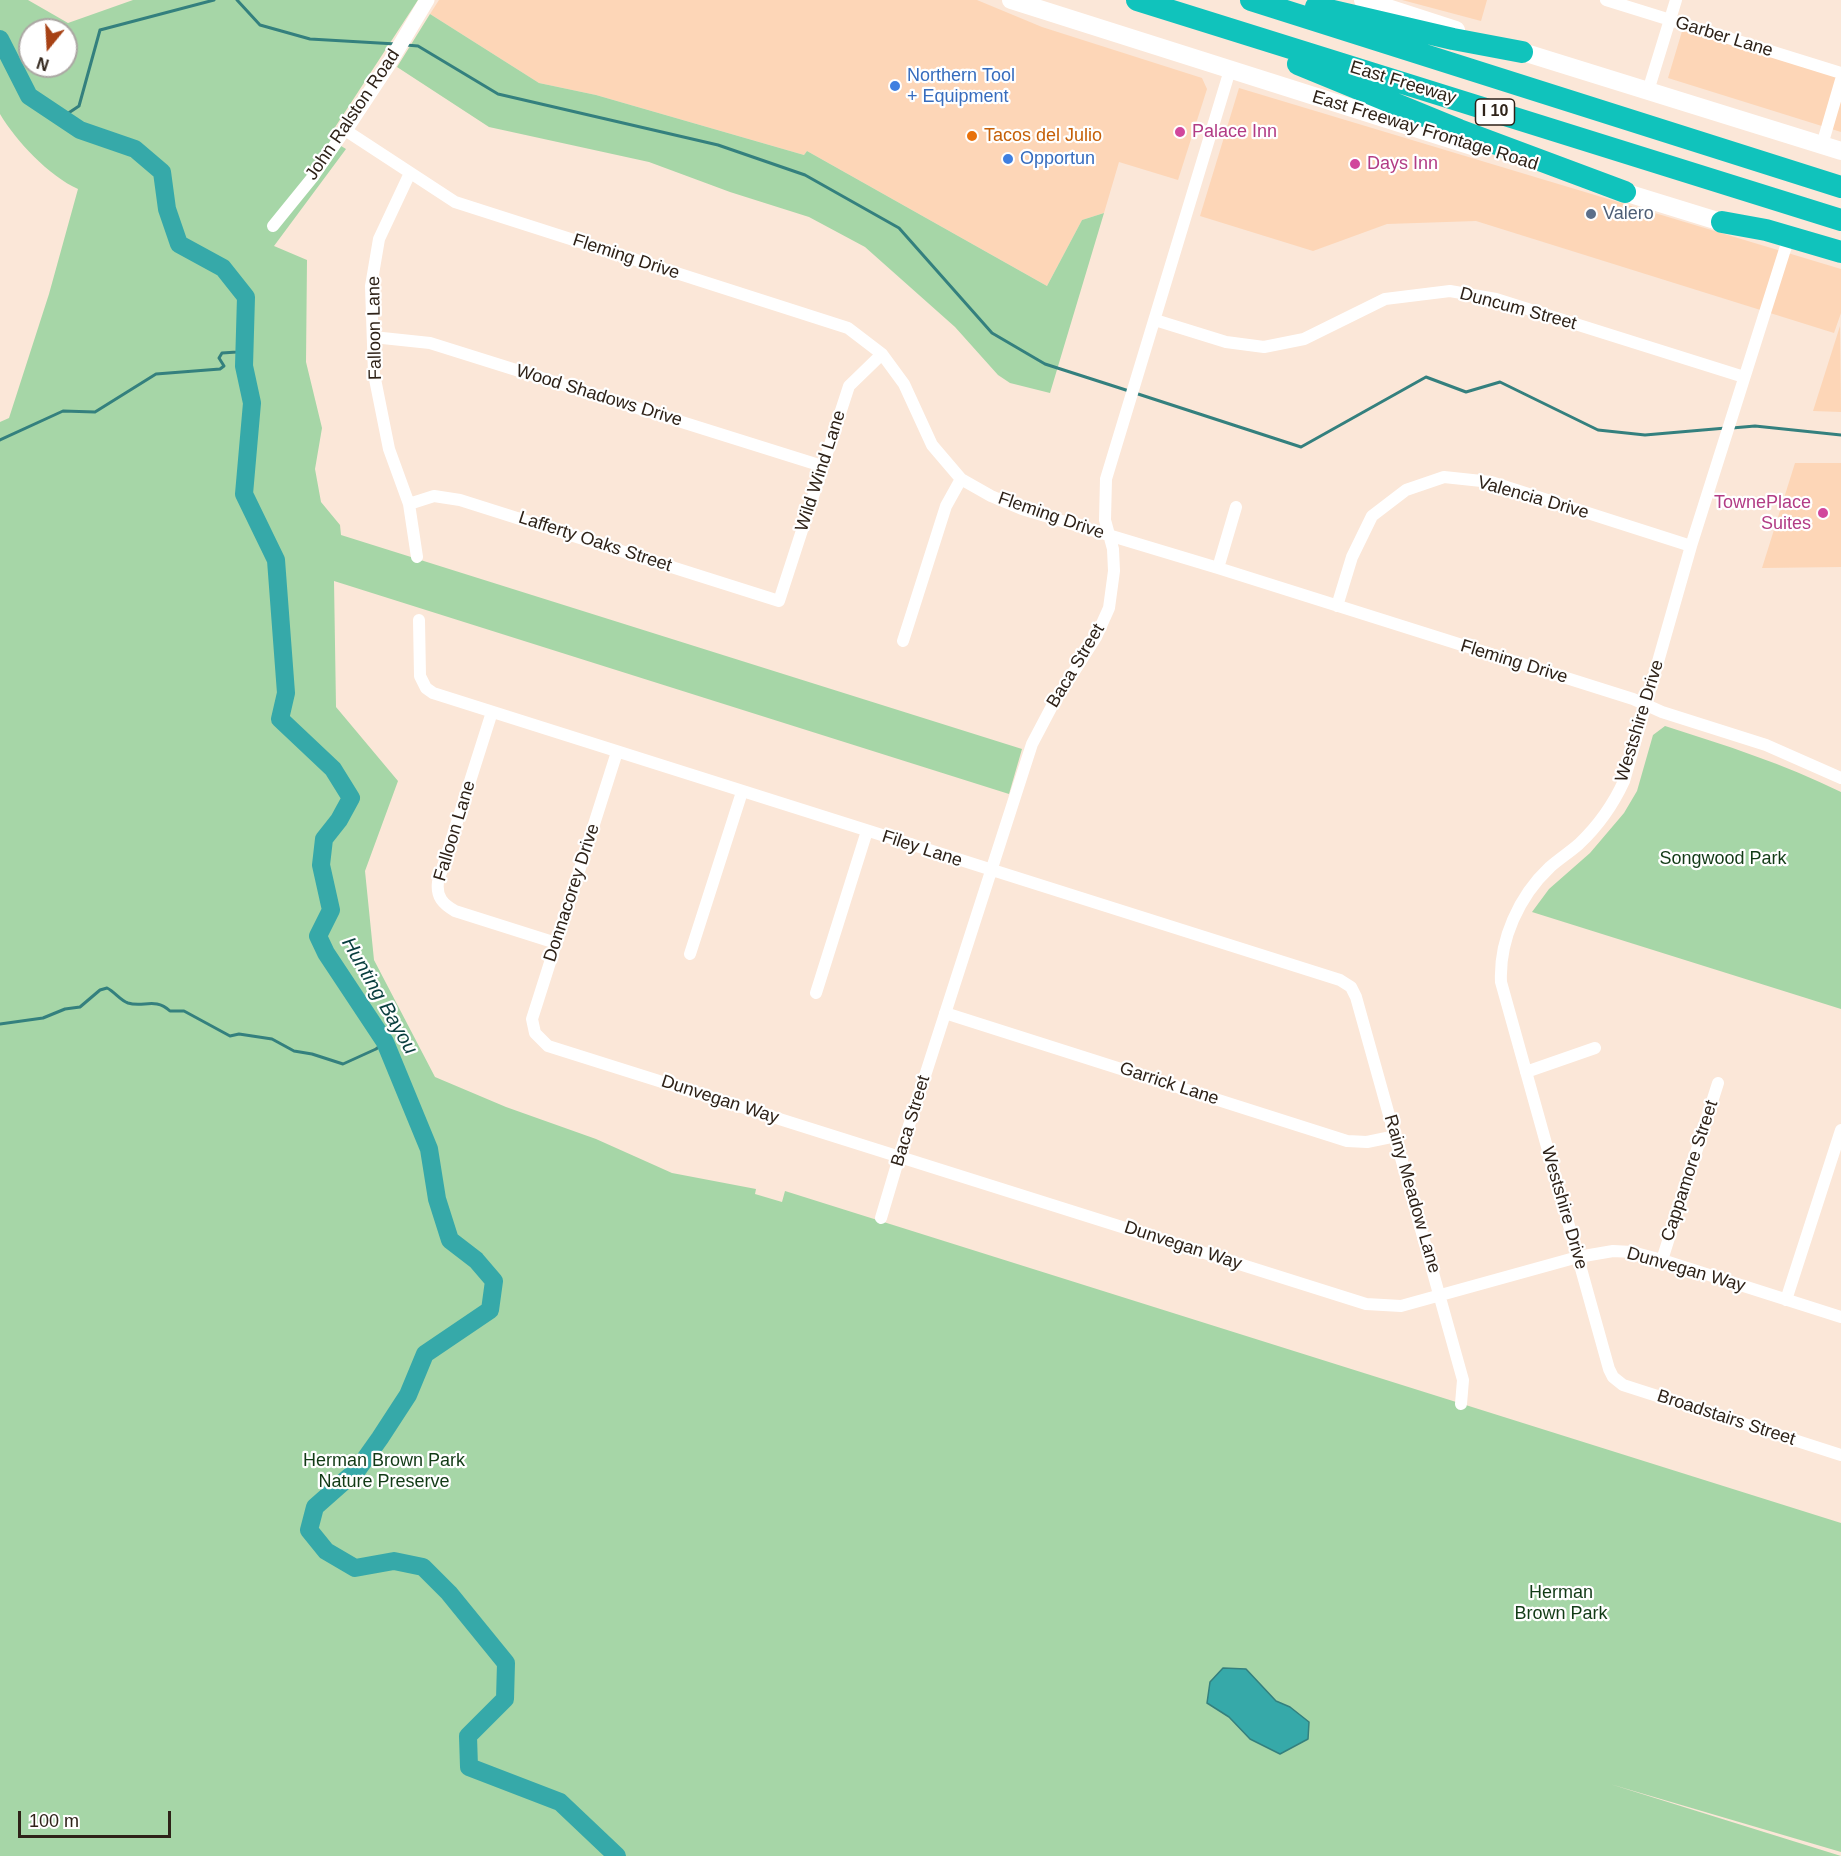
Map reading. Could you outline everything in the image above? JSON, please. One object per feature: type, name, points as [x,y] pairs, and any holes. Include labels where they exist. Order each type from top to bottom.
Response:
[{"type":"highway","name":"East Freeway","points":[[1251,0],[1841,187]]},
{"type":"highway","points":[[1286,0],[1453,39],[1522,52]]},
{"type":"highway","name":"East Freeway","points":[[1143,2],[1841,220]]},
{"type":"highway","points":[[1143,2],[1459,130],[1625,192]]},
{"type":"highway","points":[[1722,222],[1766,230],[1841,252]]},
{"type":"main road","name":"East Freeway Frontage Road","points":[[1011,0],[1841,259]]},
{"type":"main road","points":[[1364,0],[1522,52],[1841,151]]},
{"type":"street","name":"Garber Lane","points":[[1606,0],[1841,73]]},
{"type":"street","points":[[1648,91],[1676,0]]},
{"type":"street","name":"John Ralston Road","points":[[273,226],[312,178],[345,130],[390,62],[424,4]]},
{"type":"street","name":"Baca Street","points":[[881,1218],[1032,744],[1052,706],[1103,624],[1109,608],[1114,571],[1113,549],[1105,520],[1106,479],[1230,70]]},
{"type":"street","points":[[1822,145],[1841,80]]},
{"type":"street","name":"Fleming Drive","points":[[345,130],[454,202],[848,328],[882,354],[904,384],[932,446],[961,479],[991,496],[1022,509],[1218,568],[1633,699],[1662,712],[1766,745],[1841,778]]},
{"type":"street","name":"Falloon Lane","points":[[410,174],[379,239],[371,286],[374,374],[389,449],[409,504],[417,557]]},
{"type":"street","name":"Westshire Drive","points":[[1613,1377],[1501,982],[1502,949],[1520,906],[1534,886],[1549,868],[1579,844],[1613,804],[1623,781],[1691,546],[1787,243]]},
{"type":"street","name":"Duncum Street","points":[[1155,320],[1226,342],[1264,347],[1304,339],[1385,299],[1450,291],[1496,299],[1744,376]]},
{"type":"street","name":"Wood Shadows Drive","points":[[373,337],[430,343],[822,466]]},
{"type":"street","name":"Wild Wind Lane","points":[[779,601],[849,386],[882,354]]},
{"type":"street","name":"Valencia Drive","points":[[1337,606],[1352,557],[1372,516],[1406,490],[1444,477],[1491,482],[1691,546]]},
{"type":"street","points":[[903,641],[946,506],[961,479]]},
{"type":"street","name":"Lafferty Oaks Street","points":[[409,504],[434,496],[460,500],[779,601]]},
{"type":"street","points":[[1218,568],[1236,507]]},
{"type":"street","name":"Filey Lane","points":[[419,620],[420,676],[426,688],[433,693],[1340,981],[1351,987]]},
{"type":"street","name":"Falloon Lane","points":[[492,712],[437,890],[446,906],[455,911],[556,943]]},
{"type":"street","name":"Donnacorey Drive","points":[[535,1034],[532,1019],[617,752]]},
{"type":"street","points":[[690,954],[742,792]]},
{"type":"street","points":[[816,993],[867,831]]},
{"type":"street","name":"Rainy Meadow Lane","points":[[1351,987],[1356,997],[1396,1136],[1463,1380],[1461,1404]]},
{"type":"street","name":"Garrick Lane","points":[[945,1013],[1347,1141],[1367,1143],[1396,1136]]},
{"type":"street","name":"Dunvegan Way","points":[[535,1034],[548,1046],[1366,1304],[1401,1306],[1441,1297],[1578,1257],[1613,1251],[1632,1252],[1662,1260],[1841,1317]]},
{"type":"street","points":[[1526,1072],[1595,1048]]},
{"type":"street","name":"Cappamore Street","points":[[1662,1260],[1718,1083]]},
{"type":"street","points":[[1786,1300],[1841,1131]]},
{"type":"street","name":"Broadstairs Street","points":[[1613,1377],[1623,1385],[1841,1455]]},
{"type":"shaded area","points":[[439,0],[977,0],[1042,27],[1202,78],[1207,89],[1178,180],[1119,162],[1104,213],[1082,220],[1047,286],[807,151],[804,155],[596,95],[539,83],[430,14]]},
{"type":"shaded area","points":[[1402,0],[1487,0],[1481,21]]},
{"type":"shaded area","points":[[1683,28],[1841,77],[1841,132],[1668,78]]},
{"type":"shaded area","points":[[1239,88],[1841,269],[1841,313],[1834,333],[1476,221],[1387,224],[1313,251],[1200,216]]},
{"type":"shaded area","points":[[1840,326],[1841,412],[1813,411]]},
{"type":"shaded area","points":[[1795,463],[1841,463],[1841,567],[1762,568]]},
{"type":"green space","name":"Herman Brown Park Nature Preserve","points":[[0,0],[28,0],[59,18],[18,18],[18,78],[78,78],[78,19],[133,0],[418,0],[328,138],[346,149],[274,246],[307,260],[306,362],[322,428],[315,469],[321,502],[340,525],[341,535],[1022,749],[1009,794],[334,581],[336,707],[398,781],[365,871],[374,960],[435,1077],[506,1107],[596,1139],[672,1173],[756,1189],[755,1194],[782,1202],[785,1191],[1841,1523],[1841,1852],[1610,1784],[1841,1856],[0,1856],[0,422],[9,418],[49,294],[78,189],[45,167],[15,135],[0,114]]},
{"type":"green space","points":[[430,14],[539,83],[596,95],[804,155],[807,151],[1047,286],[1082,220],[1104,213],[1050,393],[1010,383],[998,375],[955,327],[865,247],[809,217],[730,192],[649,162],[489,127],[397,67]]},
{"type":"green space","name":"Songwood Park","points":[[1665,726],[1776,764],[1841,792],[1841,1009],[1532,912],[1549,889],[1590,853],[1624,813],[1637,791],[1653,735]]},
{"type":"water","points":[[1223,1668],[1246,1669],[1276,1701],[1290,1707],[1309,1722],[1308,1739],[1280,1754],[1250,1739],[1229,1717],[1207,1703],[1210,1682]]},
{"type":"waterway","points":[[61,118],[79,106],[100,30],[214,0]]},
{"type":"waterway","points":[[237,0],[260,25],[310,39],[396,44]]},
{"type":"waterway","name":"Hunting Bayou","points":[[0,39],[29,96],[80,130],[135,149],[162,172],[167,209],[179,244],[223,268],[246,297],[244,366],[252,403],[244,494],[276,560],[286,693],[280,719],[333,769],[351,798],[339,820],[324,839],[321,865],[331,910],[318,936],[326,953],[385,1042],[429,1149],[437,1199],[450,1240],[476,1260],[494,1281],[490,1310],[425,1354],[408,1395],[380,1438],[358,1469],[315,1507],[309,1530],[326,1551],[355,1568],[394,1561],[423,1567],[449,1593],[506,1663],[505,1699],[468,1736],[469,1767],[560,1802],[617,1856]]},
{"type":"waterway","points":[[406,45],[418,46],[498,94],[718,145],[805,175],[899,228],[992,333],[1045,364],[1129,391]]},
{"type":"waterway","points":[[0,440],[63,411],[95,412],[156,374],[220,369],[224,366],[219,358],[222,353],[237,352],[244,348]]},
{"type":"waterway","points":[[1135,393],[1301,447],[1426,377],[1466,392],[1500,382],[1598,430],[1645,435],[1726,428]]},
{"type":"waterway","points":[[1732,428],[1755,426],[1841,435]]},
{"type":"waterway","points":[[0,1024],[43,1018],[65,1009],[80,1007],[100,990],[107,988],[128,1003],[154,1004],[170,1011],[184,1011],[230,1036],[239,1034],[272,1039],[294,1051],[343,1064],[376,1049],[385,1042]]},
{"type":"place","name":"Northern Tool + Equipment","points":[[895,86]]},
{"type":"place","name":"Palace Inn","points":[[1180,132]]},
{"type":"place","name":"Tacos del Julio","points":[[972,136]]},
{"type":"place","name":"Opportun","points":[[1008,159]]},
{"type":"place","name":"Days Inn","points":[[1355,164]]},
{"type":"place","name":"Valero","points":[[1591,214]]},
{"type":"place","name":"TownePlace Suites","points":[[1823,513]]},
{"type":"park label","name":"Herman Brown Park","points":[[1561,1603]]}]
